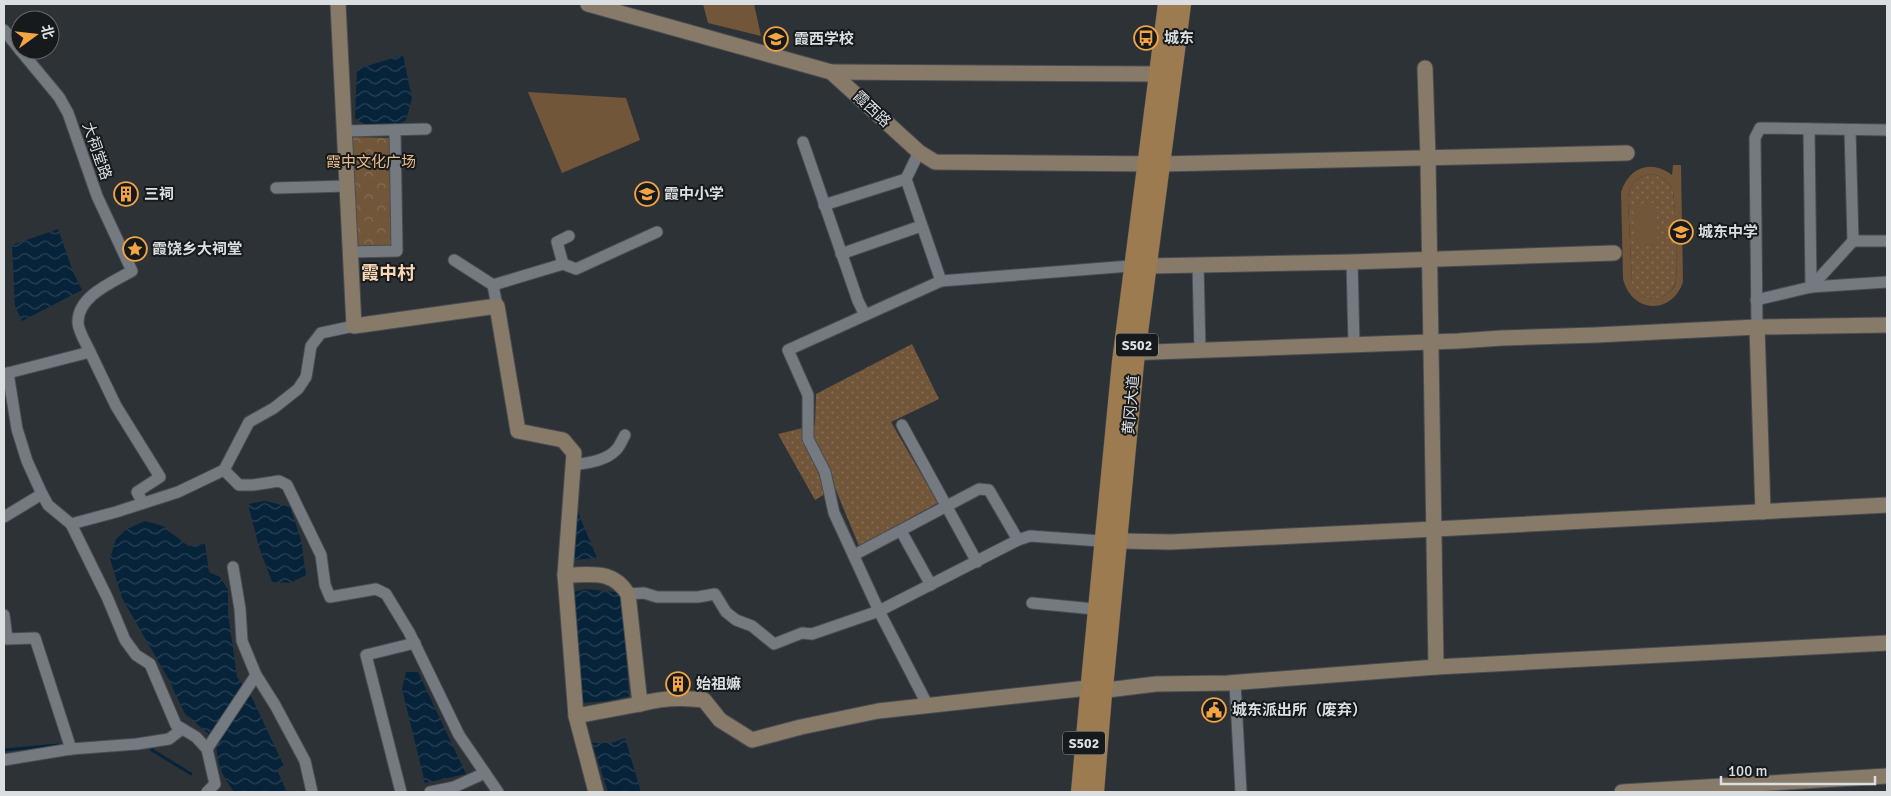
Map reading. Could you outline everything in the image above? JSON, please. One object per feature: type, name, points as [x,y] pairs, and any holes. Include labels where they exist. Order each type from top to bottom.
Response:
[{"type":"main road","name":"黄冈大道","points":[[1095,792],[1095,689],[1121,362],[1167,4]]},
{"type":"main road","name":"黄冈大道","points":[[1080,792],[1095,689],[1182,4]]},
{"type":"street","points":[[338,4],[354,326]]},
{"type":"street","name":"霞西路","points":[[588,4],[831,72],[919,152],[935,162],[1162,164],[1627,153]]},
{"type":"street","name":"大祠堂路","points":[[28,60],[59,97],[68,113],[91,181],[132,271],[91,295],[84,306],[78,322],[90,352]]},
{"type":"street","points":[[1425,68],[1435,530],[1436,667]]},
{"type":"street","points":[[831,72],[1156,74]]},
{"type":"street","points":[[1764,512],[1756,300],[1755,138],[1760,128],[1887,130]]},
{"type":"street","points":[[344,131],[426,129]]},
{"type":"street","points":[[1809,129],[1810,287]]},
{"type":"street","points":[[350,252],[397,251],[395,130]]},
{"type":"street","points":[[1810,287],[1853,241],[1850,130]]},
{"type":"street","points":[[803,142],[841,254],[865,315]]},
{"type":"street","points":[[919,152],[906,179],[941,281]]},
{"type":"street","points":[[824,205],[906,179]]},
{"type":"street","points":[[276,188],[347,186]]},
{"type":"street","points":[[841,254],[922,226]]},
{"type":"street","points":[[493,285],[563,264],[576,269],[657,232]]},
{"type":"street","points":[[563,264],[557,242],[570,236]]},
{"type":"street","points":[[1853,241],[1887,240]]},
{"type":"street","points":[[1149,266],[1352,262],[1614,253]]},
{"type":"street","points":[[454,260],[493,285],[518,431],[563,440],[574,453],[565,575],[576,716],[596,792]]},
{"type":"street","points":[[1352,262],[1354,345]]},
{"type":"street","points":[[1198,264],[1200,351]]},
{"type":"street","points":[[928,706],[879,611],[834,513],[824,472],[808,440],[808,395],[788,350],[941,281],[1130,266]]},
{"type":"street","points":[[1756,300],[1810,287],[1887,282]]},
{"type":"street","points":[[71,524],[189,488],[224,470],[249,422],[274,408],[298,389],[306,377],[311,346],[321,333],[354,326],[497,306]]},
{"type":"street","points":[[1121,353],[1138,354],[1757,327],[1887,325]]},
{"type":"street","points":[[143,503],[137,492],[160,477],[116,406],[90,352],[6,373],[17,429],[27,461],[42,494],[48,504],[71,524],[107,597],[125,640],[136,656],[150,664],[176,725],[196,737],[207,749],[215,784],[207,792]]},
{"type":"street","points":[[902,425],[977,562]]},
{"type":"street","points":[[573,465],[601,459],[616,451],[625,435]]},
{"type":"street","points":[[224,470],[239,485],[279,481],[287,485],[320,555],[325,585],[330,597],[376,589],[386,594],[415,644],[459,735],[498,792]]},
{"type":"street","points":[[854,555],[979,489],[990,490],[1018,540]]},
{"type":"street","points":[[4,517],[42,494]]},
{"type":"street","points":[[1120,541],[1171,542],[1435,530],[1887,505]]},
{"type":"street","points":[[901,531],[931,585]]},
{"type":"street","points":[[628,594],[644,593],[657,597],[698,597],[715,594],[726,612],[736,620],[752,626],[774,644],[802,633],[812,634],[879,611],[1018,540],[1030,536],[1101,540]]},
{"type":"street","points":[[233,567],[240,609],[242,641],[256,675],[275,705],[305,761],[312,792]]},
{"type":"street","points":[[565,575],[609,576],[622,585],[628,594],[640,704]]},
{"type":"street","points":[[1032,603],[1094,609]]},
{"type":"street","points":[[4,615],[7,639],[34,638],[71,749]]},
{"type":"street","points":[[401,792],[366,655],[415,644]]},
{"type":"street","points":[[576,716],[652,700],[684,697],[704,700],[720,720],[752,740],[801,727],[869,713],[1095,689],[1107,690],[1156,684],[1235,683],[1436,667],[1887,644]]},
{"type":"street","points":[[207,749],[256,675]]},
{"type":"street","points":[[1235,683],[1241,792]]},
{"type":"street","points":[[4,760],[71,749],[137,744],[169,739],[182,728]]},
{"type":"street","points":[[430,792],[454,787],[485,773]]},
{"type":"street","points":[[1622,792],[1887,776]]},
{"type":"street","points":[[1792,792],[1887,786]]},
{"type":"green space","points":[[703,4],[754,4],[761,36],[708,23]]},
{"type":"green space","points":[[528,92],[626,98],[640,140],[562,173]]},
{"type":"green space","name":"霞中文化广场","points":[[351,137],[389,138],[393,248],[355,249]]},
{"type":"green space","points":[[1673,165],[1681,165],[1683,282],[1678,293],[1670,300],[1662,305],[1652,306],[1643,304],[1635,299],[1628,291],[1623,279],[1621,192],[1629,177],[1635,171],[1642,168],[1656,167],[1672,175]],"holes":[[[1649,174],[1663,179],[1673,190],[1676,223],[1677,267],[1675,285],[1669,293],[1656,299],[1640,294],[1632,283],[1628,199],[1631,186],[1636,180]]]},
{"type":"green space","points":[[1649,174],[1663,179],[1673,190],[1677,267],[1675,284],[1671,290],[1660,298],[1653,299],[1640,294],[1632,284],[1628,199],[1631,186],[1640,178]]},
{"type":"green space","points":[[1656,203],[1658,245],[1635,246],[1633,204]]},
{"type":"green space","points":[[912,344],[939,399],[891,422],[938,503],[859,546],[835,488],[815,500],[778,434],[815,425],[816,394]]},
{"type":"water","points":[[403,55],[412,98],[406,120],[393,127],[371,128],[355,118],[357,69]]},
{"type":"water","points":[[58,229],[73,272],[82,290],[22,321],[15,306],[12,245]]},
{"type":"water","points":[[265,501],[290,507],[301,540],[306,575],[290,583],[272,582],[259,547],[248,504]]},
{"type":"water","points":[[577,510],[597,558],[572,560]]},
{"type":"water","points":[[145,521],[163,526],[188,546],[205,544],[209,572],[220,577],[228,590],[228,613],[237,677],[252,698],[284,766],[277,770],[287,792],[234,792],[220,768],[216,740],[185,714],[169,680],[122,598],[110,559],[116,539],[127,529]]},
{"type":"water","points":[[586,589],[622,594],[629,696],[608,701],[581,703],[573,592]]},
{"type":"water","points":[[406,672],[418,672],[466,774],[425,783],[402,689]]},
{"type":"water","points":[[625,738],[641,792],[608,792],[592,743],[612,743]]},
{"type":"waterway","points":[[4,750],[58,745]]},
{"type":"waterway","points":[[152,750],[191,774]]},
{"type":"place","name":"城东","points":[[1146,38]]},
{"type":"place","name":"霞西学校","points":[[776,39]]},
{"type":"place","name":"三祠","points":[[126,194]]},
{"type":"place","name":"霞中小学","points":[[647,194]]},
{"type":"place","name":"城东中学","points":[[1681,232]]},
{"type":"place","name":"霞饶乡大祠堂","points":[[135,249]]},
{"type":"place","name":"始祖嫲","points":[[678,684]]},
{"type":"place","name":"城东派出所（废弃）","points":[[1214,710]]},
{"type":"district","name":"霞中村","points":[[388,273]]}]
